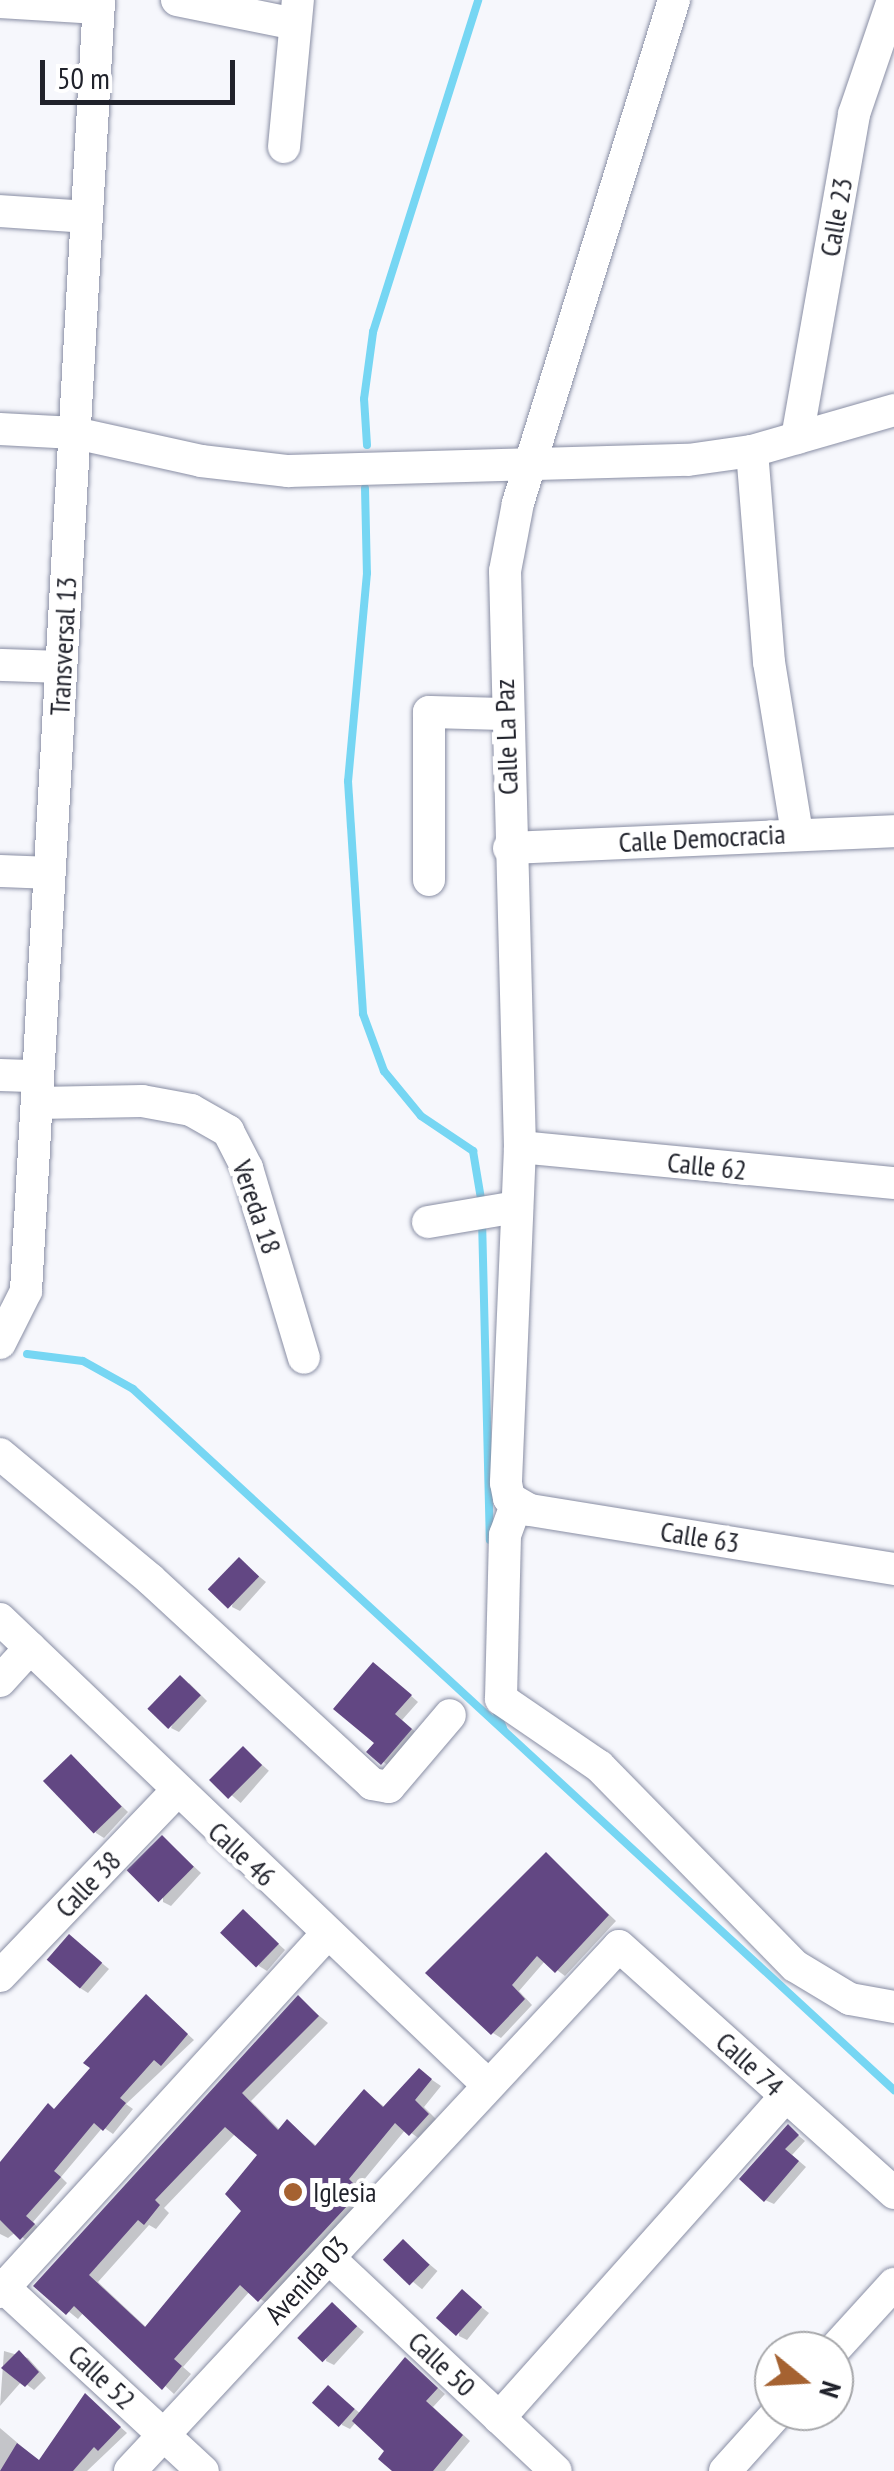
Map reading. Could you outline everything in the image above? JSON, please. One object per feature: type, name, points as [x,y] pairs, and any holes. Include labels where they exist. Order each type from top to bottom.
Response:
[{"type":"street","points":[[177,0],[297,12],[284,147]]},
{"type":"street","name":"Calle La Paz","points":[[674,0],[531,464],[505,570],[505,714],[520,1148],[491,1211],[512,1501],[506,1535],[501,1699],[599,1766],[795,1966],[850,1999],[894,2007]]},
{"type":"street","name":"Calle 23","points":[[797,438],[854,114],[893,0]]},
{"type":"street","points":[[0,2],[98,4]]},
{"type":"street","name":"Transversal 13","points":[[13,1291],[38,1090],[98,4]]},
{"type":"street","points":[[0,211],[87,217]]},
{"type":"street","points":[[0,429],[75,432],[201,461],[288,471],[688,460],[752,451],[894,410]]},
{"type":"street","points":[[752,451],[769,662],[798,833]]},
{"type":"street","points":[[0,665],[62,667]]},
{"type":"street","points":[[429,880],[430,712],[505,714]]},
{"type":"street","name":"Calle Democracia","points":[[509,848],[894,831]]},
{"type":"street","points":[[0,870],[49,874]]},
{"type":"street","name":"Vereda 18","points":[[0,1075],[38,1090],[191,1110],[228,1132],[248,1168],[304,1358]]},
{"type":"street","name":"Calle 62","points":[[520,1148],[894,1183]]},
{"type":"street","points":[[428,1222],[491,1211]]},
{"type":"street","points":[[0,1343],[13,1291]]},
{"type":"street","points":[[0,1454],[150,1579],[372,1784],[389,1787],[450,1715]]},
{"type":"street","name":"Calle 63","points":[[512,1501],[894,1569]]},
{"type":"street","name":"Calle 46","points":[[0,1620],[176,1792],[488,2085]]},
{"type":"street","points":[[0,1681],[30,1648]]},
{"type":"street","name":"Calle 38","points":[[0,1976],[176,1792]]},
{"type":"street","points":[[1,2288],[328,1934]]},
{"type":"street","name":"Calle 74","points":[[605,1956],[619,1946],[894,2193]]},
{"type":"street","name":"Avenida 03","points":[[130,2471],[605,1956]]},
{"type":"street","points":[[499,2418],[786,2096]]},
{"type":"street","name":"Calle 50","points":[[328,2258],[556,2471]]},
{"type":"street","points":[[852,2331],[894,2284]]},
{"type":"street","name":"Calle 52","points":[[1,2288],[203,2471]]},
{"type":"street","points":[[725,2471],[762,2431]]},
{"type":"building","points":[[239,1557],[259,1576],[228,1609],[208,1589]]},
{"type":"building","points":[[373,1662],[412,1695],[395,1714],[412,1729],[381,1765],[366,1752],[374,1743],[333,1709]]},
{"type":"building","points":[[180,1675],[201,1695],[168,1729],[147,1709]]},
{"type":"building","points":[[243,1746],[262,1765],[228,1799],[209,1780]]},
{"type":"building","points":[[71,1754],[122,1807],[94,1834],[43,1781]]},
{"type":"building","points":[[162,1835],[194,1867],[158,1902],[127,1870]]},
{"type":"building","points":[[546,1852],[609,1915],[555,1973],[537,1956],[512,1985],[525,1999],[491,2035],[425,1973]]},
{"type":"building","points":[[243,1909],[279,1944],[256,1967],[220,1933]]},
{"type":"building","points":[[69,1934],[102,1963],[80,1989],[47,1960]]},
{"type":"building","points":[[146,1994],[188,2034],[161,2066],[154,2060],[120,2098],[126,2103],[103,2131],[94,2123],[54,2171],[61,2177],[26,2216],[35,2224],[20,2240],[0,2220],[0,2162],[48,2103],[54,2109],[90,2068],[83,2063]]},
{"type":"building","points":[[298,1995],[319,2016],[242,2093],[278,2130],[287,2119],[315,2146],[364,2089],[383,2107],[419,2068],[432,2079],[415,2100],[429,2114],[409,2136],[395,2123],[349,2179],[361,2191],[258,2302],[240,2285],[174,2359],[182,2366],[162,2390],[74,2306],[66,2315],[33,2286]],"holes":[[[225,2127],[257,2155],[225,2194],[241,2211],[145,2327],[89,2275],[138,2220],[144,2225],[160,2205],[155,2200]]]},
{"type":"building","points":[[788,2124],[799,2135],[785,2149],[799,2161],[764,2202],[739,2179]]},
{"type":"building","points":[[403,2239],[430,2265],[409,2286],[383,2260]]},
{"type":"building","points":[[462,2289],[482,2307],[456,2336],[436,2318]]},
{"type":"building","points":[[332,2302],[357,2326],[322,2362],[297,2338]]},
{"type":"building","points":[[19,2350],[39,2372],[25,2387],[1,2368]]},
{"type":"building","points":[[405,2357],[438,2388],[426,2401],[463,2435],[433,2471],[392,2471],[378,2459],[384,2451],[352,2421]]},
{"type":"building","points":[[328,2385],[355,2409],[339,2427],[312,2403]]},
{"type":"building","points":[[85,2393],[121,2427],[98,2451],[94,2447],[73,2471],[0,2471],[17,2443],[39,2460]]},
{"type":"waterway","points":[[367,445],[364,399],[373,332],[478,0]]},
{"type":"waterway","points":[[365,488],[367,573],[348,781],[363,1014],[384,1071],[421,1116],[473,1151],[482,1205]]},
{"type":"waterway","points":[[482,1219],[490,1540]]},
{"type":"waterway","points":[[27,1354],[83,1361],[133,1389],[894,2090]]},
{"type":"waterway","points":[[495,1709],[503,1728]]},
{"type":"place","name":"Iglesia","points":[[293,2192]]}]
